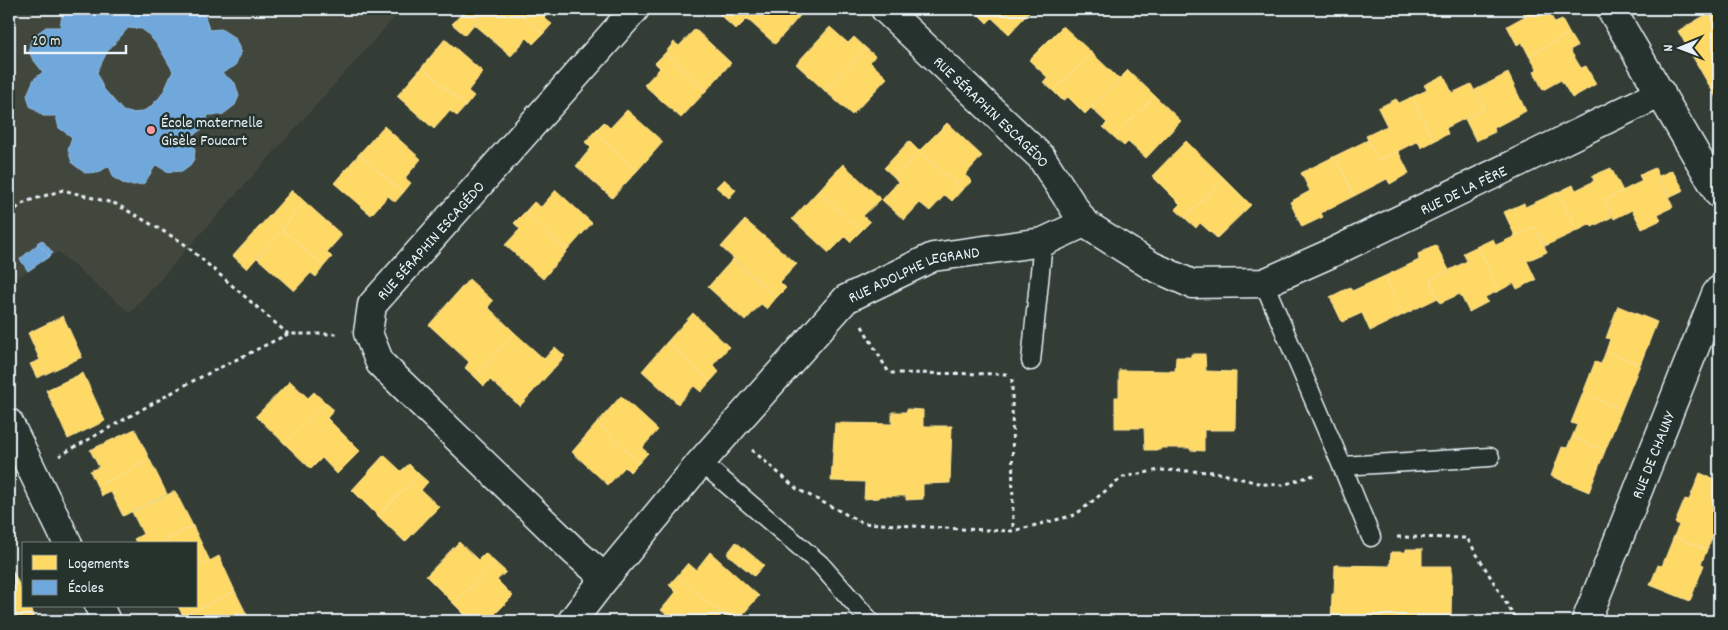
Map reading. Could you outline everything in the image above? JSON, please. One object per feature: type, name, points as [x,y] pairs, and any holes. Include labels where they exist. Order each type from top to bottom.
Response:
[{"type":"street","name":"RUE SÉRAPHIN ESCAGÉDO","points":[[368,334],[372,305],[636,9]]},
{"type":"street","name":"RUE SÉRAPHIN ESCAGÉDO","points":[[885,9],[1041,157],[1084,223]]},
{"type":"street","points":[[1612,9],[1719,194]]},
{"type":"street","name":"RUE DE LA FÈRE","points":[[1264,284],[1661,93]]},
{"type":"street","points":[[1084,223],[1152,266],[1192,284],[1264,284]]},
{"type":"street","name":"RUE ADOLPHE LEGRAND","points":[[572,621],[701,462],[846,299],[932,257],[1043,242],[1084,223]]},
{"type":"street","name":"RUE DE CHAUNY","points":[[1586,621],[1712,303],[1719,290]]},
{"type":"street","points":[[368,334],[380,363],[575,552],[605,578]]},
{"type":"street","points":[[9,424],[67,542]]},
{"type":"street","points":[[100,608],[106,621]]},
{"type":"lane","points":[[1031,361],[1043,242]]},
{"type":"lane","points":[[1264,284],[1371,537]]},
{"type":"lane","points":[[1342,466],[1490,457]]},
{"type":"lane","points":[[701,462],[820,564],[870,621]]},
{"type":"path","points":[[9,214],[25,202],[63,190],[116,204],[182,242],[288,334]]},
{"type":"path","points":[[846,299],[889,373],[1012,374],[1013,531]]},
{"type":"path","points":[[32,471],[189,383],[288,334],[368,334]]},
{"type":"path","points":[[729,430],[797,489],[863,523],[961,529],[1013,531],[1075,515],[1123,477],[1159,470],[1215,472],[1262,484],[1283,485],[1342,466]]},
{"type":"path","points":[[1371,537],[1467,538],[1517,621]]},
{"type":"shaded area","name":"École maternelle Gisèle Foucart","points":[[9,9],[402,9],[130,313],[58,252],[17,278],[9,265]]},
{"type":"building: Logements","points":[[466,9],[487,9],[465,35],[452,24]]},
{"type":"building: Logements","points":[[487,9],[514,9],[543,34],[533,44],[527,38],[511,56],[474,25]]},
{"type":"building: Logements","points":[[514,9],[553,9],[544,18],[552,24],[543,34]]},
{"type":"building: Logements","points":[[716,9],[757,9],[736,30]]},
{"type":"building: Logements","points":[[757,9],[806,9],[775,44],[747,19]]},
{"type":"building: Logements","points":[[984,9],[1032,9],[1009,34],[992,18],[987,23],[978,14]]},
{"type":"building: Logements","points":[[1521,9],[1547,9],[1555,23],[1562,20],[1569,33],[1529,56],[1522,42],[1517,45],[1507,26],[1525,16]]},
{"type":"building: Logements","points":[[1716,9],[1719,15],[1718,101],[1678,31]]},
{"type":"building: Logements","points":[[1063,26],[1092,53],[1053,91],[1043,82],[1048,78],[1029,60]]},
{"type":"building: Logements","points":[[830,27],[848,43],[854,37],[866,48],[825,91],[796,64]]},
{"type":"building: Logements","points":[[695,29],[731,63],[706,91],[665,53],[674,42],[679,46]]},
{"type":"building: Logements","points":[[1569,33],[1577,46],[1570,50],[1581,68],[1586,66],[1596,84],[1572,98],[1561,80],[1543,90],[1534,72],[1537,69],[1529,56]]},
{"type":"building: Logements","points":[[445,39],[483,72],[468,91],[474,96],[466,106],[422,67]]},
{"type":"building: Logements","points":[[866,48],[875,56],[870,62],[887,78],[852,115],[825,91]]},
{"type":"building: Logements","points":[[665,53],[706,91],[681,118],[644,85],[660,68],[655,63]]},
{"type":"building: Logements","points":[[1092,53],[1119,79],[1085,114],[1068,97],[1063,101],[1053,91]]},
{"type":"building: Logements","points":[[422,67],[466,106],[457,116],[450,111],[434,129],[397,96]]},
{"type":"building: Logements","points":[[1128,70],[1155,96],[1114,137],[1103,127],[1107,123],[1091,108]]},
{"type":"building: Logements","points":[[1508,73],[1526,111],[1494,128],[1495,132],[1476,141],[1465,119],[1484,109],[1475,90]]},
{"type":"building: Logements","points":[[1444,75],[1452,93],[1471,84],[1484,109],[1446,128],[1448,134],[1434,141],[1412,97],[1427,90],[1424,85]]},
{"type":"building: Logements","points":[[1155,96],[1181,121],[1146,158],[1128,142],[1124,146],[1114,137]]},
{"type":"building: Logements","points":[[1412,97],[1434,141],[1421,148],[1418,141],[1378,161],[1366,136],[1387,126],[1378,108],[1396,99],[1399,103]]},
{"type":"building: Logements","points":[[627,110],[663,142],[637,171],[594,132],[604,122],[610,128]]},
{"type":"building: Logements","points":[[947,123],[982,156],[965,175],[972,181],[962,190],[919,151]]},
{"type":"building: Logements","points":[[384,126],[421,159],[405,178],[411,183],[403,193],[359,154]]},
{"type":"building: Logements","points":[[594,132],[637,171],[612,198],[576,166],[591,148],[585,142]]},
{"type":"building: Logements","points":[[1368,140],[1378,161],[1398,151],[1409,173],[1390,184],[1387,179],[1354,196],[1335,156]]},
{"type":"building: Logements","points":[[909,141],[919,151],[894,177],[884,168]]},
{"type":"building: Logements","points":[[1186,141],[1224,178],[1185,218],[1175,209],[1180,204],[1152,176]]},
{"type":"building: Logements","points":[[919,151],[962,190],[952,201],[945,195],[930,211],[920,203],[904,220],[882,200],[898,182],[894,177]]},
{"type":"building: Logements","points":[[359,154],[403,193],[395,202],[388,196],[371,215],[334,183]]},
{"type":"building: Logements","points":[[1335,156],[1354,196],[1321,213],[1323,217],[1302,227],[1290,202],[1310,191],[1301,173]]},
{"type":"building: Logements","points":[[843,164],[881,199],[863,216],[870,222],[861,231],[818,191]]},
{"type":"building: Logements","points":[[1611,168],[1623,191],[1604,200],[1612,217],[1592,227],[1591,224],[1577,231],[1558,192],[1573,185],[1576,190],[1594,181],[1592,176]]},
{"type":"building: Logements","points":[[1655,168],[1673,207],[1658,214],[1661,220],[1642,229],[1632,210],[1614,219],[1604,200],[1642,181],[1639,175]]},
{"type":"building: Logements","points":[[1672,170],[1684,190],[1669,197],[1659,176]]},
{"type":"building: Logements","points":[[1224,178],[1251,205],[1217,238],[1200,223],[1196,228],[1185,218]]},
{"type":"building: Logements","points":[[724,179],[736,190],[729,198],[716,187]]},
{"type":"building: Logements","points":[[292,190],[305,202],[282,229],[269,216]]},
{"type":"building: Logements","points":[[556,190],[592,223],[567,251],[525,212],[534,202],[541,207]]},
{"type":"building: Logements","points":[[818,191],[861,231],[850,242],[845,237],[829,253],[792,219]]},
{"type":"building: Logements","points":[[1558,192],[1577,231],[1545,246],[1535,227],[1515,236],[1504,212],[1524,203],[1525,207]]},
{"type":"building: Logements","points":[[305,202],[342,235],[327,252],[332,257],[324,266],[282,229]]},
{"type":"building: Logements","points":[[525,212],[567,251],[543,279],[505,245],[520,229],[514,223]]},
{"type":"building: Logements","points":[[269,216],[282,229],[247,269],[233,256]]},
{"type":"building: Logements","points":[[745,220],[797,264],[780,282],[786,288],[776,298],[721,247]]},
{"type":"building: Logements","points":[[1535,227],[1547,252],[1527,261],[1536,280],[1517,289],[1514,283],[1499,291],[1478,246],[1493,239],[1496,245]]},
{"type":"building: Logements","points":[[282,229],[324,266],[316,277],[311,273],[294,291],[257,258]]},
{"type":"building: Logements","points":[[1436,245],[1449,270],[1430,280],[1438,298],[1403,315],[1385,276],[1419,260],[1418,254]]},
{"type":"building: Logements","points":[[1478,246],[1499,291],[1485,297],[1488,302],[1469,312],[1460,294],[1440,303],[1430,280],[1467,261],[1463,253]]},
{"type":"building: Logements","points":[[733,259],[776,298],[767,309],[761,304],[745,321],[708,287]]},
{"type":"building: Logements","points":[[1385,276],[1403,315],[1370,331],[1362,313],[1342,322],[1330,297],[1350,287],[1352,291]]},
{"type":"building: Logements","points":[[469,279],[493,301],[488,307],[515,333],[475,377],[465,368],[469,362],[429,325]]},
{"type":"building: Logements","points":[[1618,306],[1657,322],[1640,365],[1606,351],[1610,339],[1606,338]]},
{"type":"building: Logements","points":[[693,313],[729,347],[713,365],[719,372],[710,382],[667,342]]},
{"type":"building: Logements","points":[[63,316],[82,357],[37,378],[30,364],[40,360],[28,333]]},
{"type":"building: Logements","points":[[515,333],[544,359],[555,347],[565,356],[520,406],[490,380],[484,386],[475,377]]},
{"type":"building: Logements","points":[[667,342],[710,382],[701,392],[694,386],[678,404],[642,371]]},
{"type":"building: Logements","points":[[1606,351],[1640,365],[1622,409],[1583,393],[1595,362],[1601,364]]},
{"type":"building: Logements","points":[[1191,354],[1205,354],[1206,371],[1236,372],[1235,430],[1204,430],[1204,451],[1190,450],[1190,448],[1145,450],[1144,428],[1115,428],[1115,397],[1119,397],[1119,370],[1175,371],[1176,357],[1191,357]]},
{"type":"building: Logements","points":[[83,373],[105,421],[68,439],[46,390]]},
{"type":"building: Logements","points":[[290,381],[308,398],[314,392],[326,403],[285,444],[256,416]]},
{"type":"building: Logements","points":[[1583,393],[1622,409],[1605,451],[1572,437],[1577,425],[1571,423]]},
{"type":"building: Logements","points":[[621,396],[658,430],[642,448],[648,453],[639,463],[597,423]]},
{"type":"building: Logements","points":[[326,403],[334,410],[327,418],[360,451],[337,474],[322,458],[311,469],[285,444]]},
{"type":"building: Logements","points":[[907,409],[923,410],[923,426],[952,426],[950,483],[923,484],[923,499],[906,500],[906,496],[880,496],[879,498],[864,499],[865,482],[831,481],[835,423],[892,424],[892,412],[906,412]]},
{"type":"building: Logements","points":[[597,423],[639,463],[630,472],[625,467],[608,485],[572,452]]},
{"type":"building: Logements","points":[[135,429],[150,460],[97,486],[90,471],[99,467],[90,450]]},
{"type":"building: Logements","points":[[1572,437],[1605,451],[1589,492],[1551,476],[1562,447],[1567,448]]},
{"type":"building: Logements","points":[[384,455],[401,471],[409,464],[419,474],[378,516],[352,490]]},
{"type":"building: Logements","points":[[150,460],[167,494],[123,516],[111,492],[102,496],[97,486]]},
{"type":"building: Logements","points":[[1700,473],[1719,481],[1719,527],[1707,550],[1674,536],[1679,525],[1675,523],[1685,499],[1689,500]]},
{"type":"building: Logements","points":[[419,474],[428,482],[421,490],[439,507],[405,542],[378,516]]},
{"type":"building: Logements","points":[[175,491],[193,526],[162,542],[136,542],[134,539],[143,534],[132,512]]},
{"type":"building: Logements","points":[[193,526],[210,561],[198,567],[198,542],[162,542]]},
{"type":"building: Logements","points":[[1674,536],[1707,550],[1701,564],[1704,565],[1690,601],[1650,585],[1658,565],[1662,566]]},
{"type":"building: Logements","points":[[459,542],[478,560],[485,553],[495,562],[454,604],[426,576]]},
{"type":"building: Logements","points":[[736,542],[764,565],[754,576],[727,554]]},
{"type":"building: Logements","points":[[1406,549],[1422,549],[1422,566],[1452,566],[1451,621],[1331,621],[1335,565],[1390,566],[1391,552],[1406,552]]},
{"type":"building: Logements","points":[[710,552],[759,596],[737,621],[730,621],[677,576],[688,563],[696,570]]},
{"type":"building: Logements","points":[[219,556],[235,591],[183,616],[179,608],[198,608],[198,567]]},
{"type":"building: Logements","points":[[495,562],[506,572],[497,580],[513,596],[488,621],[471,621],[454,604]]},
{"type":"building: Logements","points":[[9,563],[19,584],[9,588]]},
{"type":"building: Logements","points":[[677,576],[722,614],[716,621],[674,621],[661,610],[676,592],[669,585]]},
{"type":"building: Logements","points":[[19,584],[22,591],[22,608],[30,608],[36,621],[9,621],[9,588]]},
{"type":"building: Logements","points":[[235,591],[250,621],[185,621],[183,616]]},
{"type":"building: Écoles","points":[[70,9],[194,9],[205,16],[209,30],[221,29],[235,38],[241,52],[235,66],[222,73],[235,83],[239,96],[235,105],[222,115],[208,115],[205,127],[192,136],[195,151],[194,159],[190,165],[182,171],[168,172],[156,165],[143,184],[126,185],[114,178],[109,166],[99,172],[85,173],[72,163],[68,149],[72,137],[59,128],[56,116],[43,116],[30,106],[27,95],[34,79],[43,72],[32,58],[29,51],[30,43],[35,35],[46,27],[60,27],[62,15]],"holes":[[[128,28],[142,29],[159,47],[173,71],[160,97],[149,108],[141,112],[132,113],[123,111],[103,88],[97,72],[107,52]]]},
{"type":"building: Écoles","points":[[42,240],[53,253],[50,256],[37,243]]},
{"type":"building: Écoles","points":[[38,244],[50,256],[28,271],[20,259]]},
{"type":"place","name":"École maternelle Gisèle Foucart","points":[[151,130]]}]
